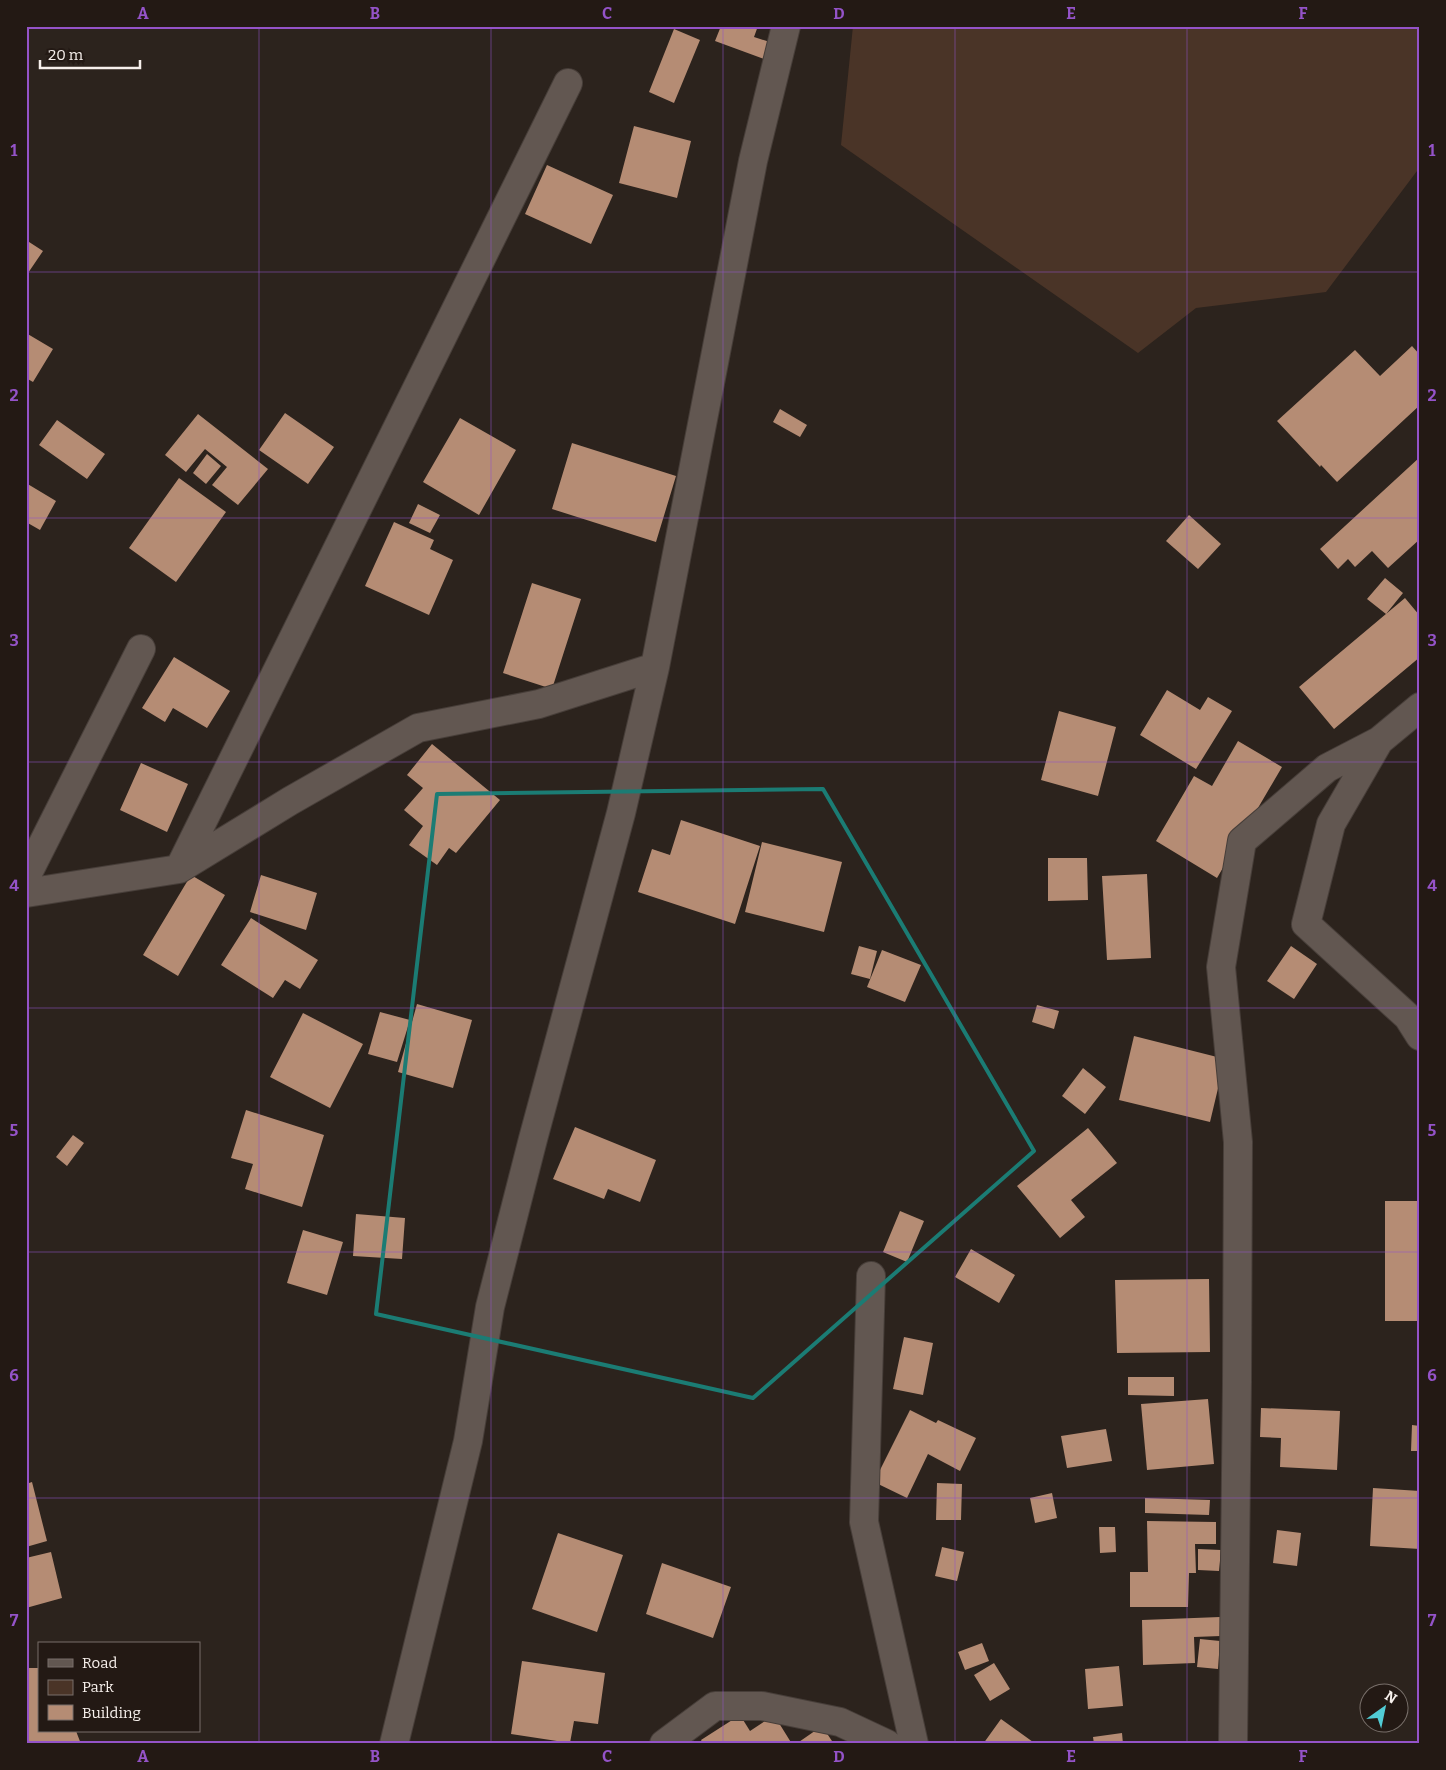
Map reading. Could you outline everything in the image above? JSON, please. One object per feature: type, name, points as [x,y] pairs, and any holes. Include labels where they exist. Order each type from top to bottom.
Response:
[{"type":"street","points":[[394,1744],[468,1440],[490,1307],[621,813],[655,667],[753,161],[786,26]]},
{"type":"street","points":[[179,869],[568,84]]},
{"type":"street","points":[[26,877],[141,649]]},
{"type":"street","points":[[26,893],[179,869],[290,801],[418,728],[539,704],[655,667]]},
{"type":"street","points":[[1233,1744],[1238,1142],[1221,967],[1242,841],[1327,768],[1379,741],[1420,707]]},
{"type":"street","points":[[1379,741],[1331,824],[1306,924],[1408,1017],[1420,1036]]},
{"type":"street","points":[[871,1276],[864,1522],[914,1744]]},
{"type":"street","points":[[664,1744],[715,1706],[762,1706],[840,1722],[887,1744]]},
{"type":"highlighted area","points":[[823,789],[1034,1151],[753,1398],[376,1314],[437,794]]},
{"type":"green space","points":[[853,26],[1420,26],[1420,167],[1326,292],[1196,308],[1138,353],[841,145]]},
{"type":"building","points":[[721,26],[758,26],[754,37],[770,42],[764,59],[715,41]]},
{"type":"building","points":[[674,29],[700,40],[674,103],[649,92]]},
{"type":"building","points":[[634,126],[691,141],[677,198],[619,183]]},
{"type":"building","points":[[547,165],[613,195],[591,244],[525,214]]},
{"type":"building","points":[[26,240],[43,251],[26,276]]},
{"type":"building","points":[[26,333],[53,349],[33,382],[26,378]]},
{"type":"building","points":[[1412,346],[1420,355],[1420,405],[1337,482],[1321,465],[1320,467],[1277,421],[1355,350],[1380,376]]},
{"type":"building","points":[[780,409],[807,425],[800,437],[773,422]]},
{"type":"building","points":[[285,413],[334,447],[308,484],[259,450]]},
{"type":"building","points":[[198,414],[268,469],[238,505],[212,485],[227,467],[205,449],[186,472],[165,455]]},
{"type":"building","points":[[460,418],[516,450],[479,515],[423,482]]},
{"type":"building","points":[[57,420],[105,454],[87,479],[39,445]]},
{"type":"building","points":[[572,443],[676,476],[656,542],[552,509]]},
{"type":"building","points":[[207,454],[221,466],[206,484],[193,473]]},
{"type":"building","points":[[1420,457],[1420,539],[1388,568],[1372,551],[1355,567],[1348,559],[1338,569],[1320,549]]},
{"type":"building","points":[[179,478],[226,512],[176,582],[129,548]]},
{"type":"building","points":[[26,483],[56,501],[40,530],[26,522]]},
{"type":"building","points":[[418,504],[440,515],[430,533],[409,523]]},
{"type":"building","points":[[1189,515],[1221,544],[1198,569],[1166,541]]},
{"type":"building","points":[[394,522],[434,540],[430,549],[453,560],[429,615],[365,586]]},
{"type":"building","points":[[1385,578],[1403,593],[1386,614],[1367,599]]},
{"type":"building","points":[[532,583],[581,599],[552,689],[503,673]]},
{"type":"building","points":[[1405,598],[1420,616],[1420,657],[1334,729],[1299,687]]},
{"type":"building","points":[[174,657],[230,691],[207,728],[173,708],[165,722],[142,708]]},
{"type":"building","points":[[1167,690],[1200,710],[1208,697],[1232,711],[1196,769],[1140,735]]},
{"type":"building","points":[[1059,711],[1116,727],[1098,796],[1041,780]]},
{"type":"building","points":[[1238,741],[1282,767],[1217,878],[1156,841],[1194,776],[1212,786]]},
{"type":"building","points":[[432,744],[500,800],[456,853],[449,848],[437,865],[409,845],[423,826],[404,810],[423,788],[407,775]]},
{"type":"building","points":[[141,763],[188,784],[167,832],[120,810]]},
{"type":"building","points":[[681,820],[760,846],[735,924],[638,892],[652,849],[670,855]]},
{"type":"building","points":[[762,842],[842,862],[824,932],[745,912]]},
{"type":"building","points":[[1048,858],[1087,858],[1088,900],[1048,901]]},
{"type":"building","points":[[1147,874],[1151,958],[1107,960],[1102,876]]},
{"type":"building","points":[[191,875],[225,895],[178,976],[143,955]]},
{"type":"building","points":[[261,875],[317,893],[306,930],[250,912]]},
{"type":"building","points":[[251,918],[318,960],[300,989],[285,980],[273,998],[221,965]]},
{"type":"building","points":[[859,946],[877,951],[870,979],[851,974]]},
{"type":"building","points":[[1291,946],[1317,964],[1294,999],[1267,981]]},
{"type":"building","points":[[882,950],[921,965],[905,1002],[867,987]]},
{"type":"building","points":[[417,1004],[472,1020],[453,1088],[398,1072]]},
{"type":"building","points":[[1037,1005],[1059,1011],[1054,1029],[1032,1022]]},
{"type":"building","points":[[380,1012],[410,1020],[397,1062],[368,1054]]},
{"type":"building","points":[[303,1013],[363,1044],[330,1108],[270,1077]]},
{"type":"building","points":[[1134,1036],[1225,1059],[1210,1122],[1119,1100]]},
{"type":"building","points":[[1083,1068],[1106,1087],[1085,1114],[1062,1096]]},
{"type":"building","points":[[246,1110],[324,1135],[302,1207],[245,1189],[253,1164],[231,1158]]},
{"type":"building","points":[[575,1127],[656,1160],[640,1202],[608,1189],[604,1199],[553,1179]]},
{"type":"building","points":[[1088,1128],[1117,1163],[1071,1200],[1085,1217],[1060,1238],[1017,1186]]},
{"type":"building","points":[[73,1135],[84,1143],[67,1166],[56,1157]]},
{"type":"building","points":[[1385,1201],[1420,1201],[1420,1321],[1385,1321]]},
{"type":"building","points":[[900,1211],[924,1221],[907,1262],[883,1252]]},
{"type":"building","points":[[356,1214],[405,1218],[402,1259],[353,1256]]},
{"type":"building","points":[[303,1230],[343,1242],[327,1295],[287,1283]]},
{"type":"building","points":[[971,1249],[1015,1275],[999,1303],[955,1277]]},
{"type":"building","points":[[1209,1279],[1210,1352],[1117,1353],[1115,1280]]},
{"type":"building","points":[[904,1337],[933,1343],[923,1395],[893,1389]]},
{"type":"building","points":[[1128,1377],[1174,1377],[1174,1396],[1128,1395]]},
{"type":"building","points":[[1208,1399],[1214,1464],[1147,1470],[1141,1404]]},
{"type":"building","points":[[1261,1408],[1340,1411],[1337,1470],[1280,1467],[1281,1438],[1260,1437]]},
{"type":"building","points":[[910,1410],[936,1423],[938,1420],[976,1438],[960,1471],[928,1454],[907,1498],[874,1482]]},
{"type":"building","points":[[1412,1425],[1420,1426],[1420,1451],[1411,1451]]},
{"type":"building","points":[[1106,1429],[1112,1461],[1067,1468],[1061,1436]]},
{"type":"building","points":[[32,1482],[47,1541],[26,1547],[26,1484]]},
{"type":"building","points":[[937,1483],[962,1484],[961,1520],[936,1520]]},
{"type":"building","points":[[1373,1488],[1420,1491],[1420,1549],[1370,1546]]},
{"type":"building","points":[[1052,1493],[1057,1518],[1035,1523],[1030,1498]]},
{"type":"building","points":[[1145,1498],[1210,1500],[1209,1515],[1145,1513]]},
{"type":"building","points":[[1147,1521],[1216,1522],[1216,1544],[1195,1544],[1196,1573],[1189,1573],[1188,1607],[1130,1607],[1130,1572],[1148,1572]]},
{"type":"building","points":[[1099,1527],[1115,1527],[1116,1552],[1100,1553]]},
{"type":"building","points":[[1277,1530],[1301,1533],[1297,1566],[1273,1563]]},
{"type":"building","points":[[558,1533],[623,1555],[597,1632],[532,1609]]},
{"type":"building","points":[[942,1547],[964,1552],[957,1581],[935,1576]]},
{"type":"building","points":[[1198,1549],[1221,1550],[1219,1571],[1198,1570]]},
{"type":"building","points":[[51,1552],[62,1598],[26,1608],[26,1558]]},
{"type":"building","points":[[662,1563],[731,1587],[713,1638],[646,1614]]},
{"type":"building","points":[[1220,1617],[1221,1636],[1194,1637],[1195,1663],[1143,1665],[1142,1620]]},
{"type":"building","points":[[1200,1639],[1220,1641],[1218,1669],[1197,1667]]},
{"type":"building","points":[[982,1643],[989,1661],[965,1670],[958,1652]]},
{"type":"building","points":[[522,1661],[605,1673],[598,1724],[574,1721],[570,1743],[511,1734]]},
{"type":"building","points":[[994,1663],[1010,1689],[990,1701],[974,1675]]},
{"type":"building","points":[[1119,1666],[1123,1706],[1088,1709],[1085,1669]]},
{"type":"building","points":[[26,1668],[38,1668],[38,1732],[76,1732],[81,1744],[26,1744]]},
{"type":"building","points":[[740,1715],[750,1731],[774,1715],[792,1744],[703,1744],[701,1740]]},
{"type":"building","points":[[1001,1719],[1033,1742],[1032,1744],[983,1744]]},
{"type":"building","points":[[822,1726],[834,1744],[796,1744]]},
{"type":"building","points":[[1122,1733],[1123,1744],[1094,1744],[1093,1737]]}]
